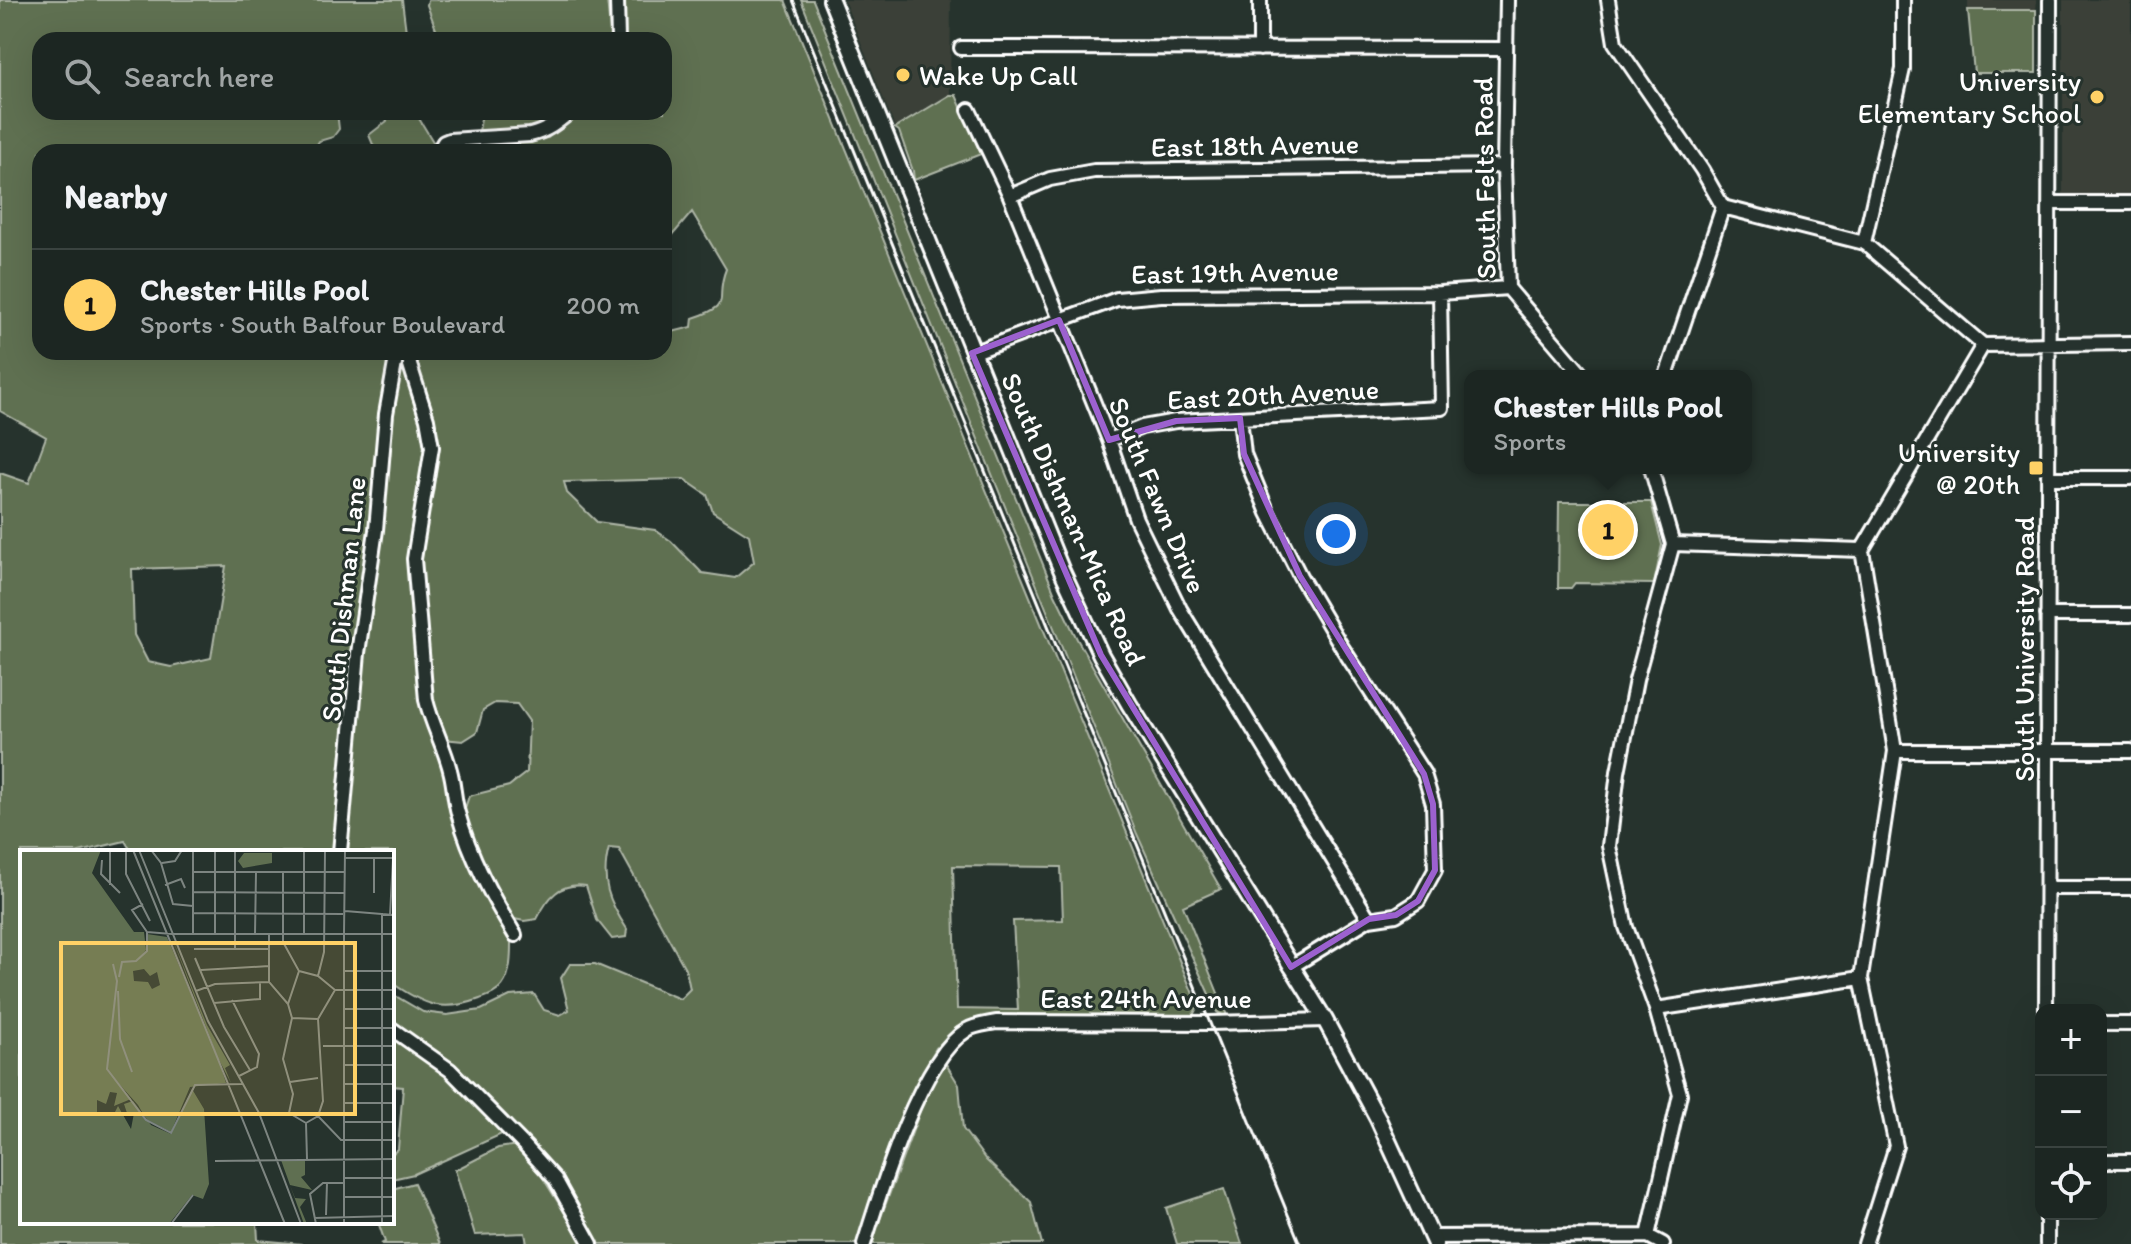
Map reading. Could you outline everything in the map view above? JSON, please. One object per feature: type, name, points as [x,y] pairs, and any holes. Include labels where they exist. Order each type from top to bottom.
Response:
[{"type":"main road","name":"South Dishman-Mica Road","points":[[831,0],[1061,569],[1101,655],[1325,1020],[1378,1119],[1434,1240]]},
{"type":"street","points":[[617,0],[618,32]]},
{"type":"street","points":[[1260,0],[1260,49]]},
{"type":"street","name":"South Felts Road","points":[[1507,0],[1504,166],[1508,288],[1578,370]]},
{"type":"street","points":[[1608,0],[1615,43],[1702,170],[1723,207],[1864,243],[1983,345],[2131,343]]},
{"type":"street","points":[[1864,243],[1903,69],[1903,0]]},
{"type":"street","name":"South University Road","points":[[2046,1004],[2050,0]]},
{"type":"street","points":[[961,48],[1506,49]]},
{"type":"street","name":"South Fawn Drive","points":[[969,110],[1010,196],[1109,440],[1136,519],[1180,609],[1369,919]]},
{"type":"street","points":[[443,144],[449,140],[530,135],[542,132],[561,120]]},
{"type":"street","name":"East 18th Avenue","points":[[1010,196],[1050,179],[1094,171],[1504,166]]},
{"type":"street","points":[[2051,203],[2131,203]]},
{"type":"street","points":[[1668,370],[1723,207]]},
{"type":"street","name":"East 19th Avenue","points":[[972,353],[1117,299],[1161,295],[1440,293],[1508,288]]},
{"type":"street","name":"East 20th Avenue","points":[[1109,440],[1142,427],[1176,421],[1442,408],[1440,293]]},
{"type":"street","points":[[1865,1244],[1896,1146],[1861,978],[1895,751],[1862,550],[1983,345]]},
{"type":"street","name":"South Dishman Lane","points":[[340,850],[358,653],[376,530],[386,414],[396,360]]},
{"type":"street","points":[[410,360],[432,447],[414,559],[426,700],[431,722],[450,768],[456,806],[464,830],[487,888],[515,935]]},
{"type":"street","points":[[1240,418],[1244,454],[1268,513],[1300,576],[1343,649],[1424,774],[1433,804],[1435,870],[1418,901],[1396,915],[1369,919],[1291,967]]},
{"type":"street","points":[[1648,1236],[1680,1094],[1656,1009],[1626,927],[1609,846],[1618,772],[1636,680],[1673,544],[1653,474]]},
{"type":"street","points":[[2049,478],[2131,478]]},
{"type":"street","points":[[1673,544],[1862,550]]},
{"type":"street","points":[[2047,615],[2131,615]]},
{"type":"street","points":[[1895,751],[2131,751]]},
{"type":"street","points":[[2047,888],[2131,888]]},
{"type":"street","points":[[1656,1009],[1861,978]]},
{"type":"street","name":"East 24th Avenue","points":[[864,1244],[884,1182],[923,1088],[944,1050],[967,1029],[996,1022],[1325,1020]]},
{"type":"street","points":[[2107,1024],[2131,1024]]},
{"type":"street","points":[[394,1030],[450,1070],[555,1179],[591,1244]]},
{"type":"street","points":[[2107,1161],[2131,1161]]},
{"type":"street","points":[[2047,1220],[2047,1244]]},
{"type":"street","points":[[1434,1240],[1648,1236],[1663,1244]]},
{"type":"highlighted area","points":[[1059,320],[1109,440],[1176,421],[1240,418],[1244,454],[1300,576],[1424,774],[1433,804],[1435,870],[1418,901],[1396,915],[1369,919],[1291,967],[1101,655],[972,353]]},
{"type":"shaded area","points":[[844,0],[951,0],[950,95],[895,128]]},
{"type":"shaded area","points":[[1968,0],[2037,0],[2036,10],[1968,10]]},
{"type":"shaded area","name":"University Elementary School","points":[[2063,0],[2131,0],[2131,195],[2063,195]]},
{"type":"green space","points":[[0,0],[402,0],[406,32],[32,32],[32,120],[338,120],[339,129],[333,137],[317,144],[32,144],[32,360],[407,360],[424,432],[426,456],[410,568],[420,703],[511,937],[509,969],[502,986],[480,999],[444,1006],[414,997],[394,984],[394,850],[131,850],[125,841],[87,850],[20,850],[20,1224],[257,1224],[258,1240],[302,1244],[0,1244],[0,473],[29,483],[46,437],[0,411]],"holes":[[[226,566],[211,658],[171,667],[148,662],[134,635],[132,569]]]},
{"type":"green space","points":[[428,0],[607,0],[610,32],[437,32]]},
{"type":"green space","points":[[620,0],[785,0],[1198,1006],[1191,1019],[995,1017],[957,1027],[936,1048],[914,1089],[878,1179],[858,1244],[599,1244],[558,1176],[394,1024],[394,995],[423,1012],[447,1015],[481,1010],[510,996],[534,994],[544,1010],[560,1015],[569,1010],[561,978],[570,964],[595,964],[680,999],[690,989],[686,970],[619,849],[609,848],[605,871],[611,900],[627,929],[626,937],[612,939],[597,920],[586,886],[569,886],[556,893],[537,919],[524,921],[510,918],[490,882],[464,811],[469,796],[509,786],[527,772],[529,721],[517,704],[495,703],[483,710],[477,732],[463,741],[443,739],[429,698],[418,568],[424,519],[433,492],[437,452],[413,360],[672,360],[672,332],[692,327],[693,318],[714,309],[721,300],[726,269],[692,212],[672,236],[672,144],[453,144],[548,138],[566,120],[672,120],[672,32],[621,32]],"holes":[[[684,479],[707,495],[713,512],[749,535],[754,562],[735,578],[702,573],[671,541],[655,530],[597,522],[567,493],[564,482]],[[953,866],[1061,867],[1063,920],[1013,921],[1018,1010],[957,1009]]]},
{"type":"green space","points":[[801,0],[813,0],[1055,594],[1077,639],[1221,889],[1183,906],[1228,1018],[1217,1012],[1137,834]]},
{"type":"green space","points":[[1968,10],[2036,10],[2036,73],[1974,73]]},
{"type":"green space","points":[[950,95],[956,95],[981,154],[914,180],[899,131],[895,128]]},
{"type":"green space","points":[[420,120],[434,144],[373,144],[369,135],[387,121]]},
{"type":"green space","points":[[481,120],[554,120],[548,126],[479,132]]},
{"type":"green space","points":[[1559,502],[1651,502],[1662,545],[1654,584],[1575,583],[1571,588],[1558,588]]},
{"type":"green space","points":[[394,1038],[448,1076],[504,1133],[414,1174],[394,1179],[394,1152],[398,1149],[403,1087],[394,1086]]},
{"type":"green space","points":[[946,1064],[959,1085],[963,1129],[986,1160],[1031,1202],[1042,1244],[871,1244],[929,1087]]},
{"type":"green space","points":[[518,1145],[538,1170],[584,1244],[527,1244],[525,1233],[475,1235],[455,1170],[498,1148]]},
{"type":"green space","points":[[414,1183],[440,1244],[381,1244],[385,1242],[379,1224],[394,1224],[394,1188]]},
{"type":"green space","points":[[1224,1189],[1242,1244],[1177,1244],[1166,1208]]},
{"type":"railway","points":[[793,0],[1300,1244]]},
{"type":"place","name":"Wake Up Call","points":[[903,75]]},
{"type":"place","name":"University Elementary School","points":[[2097,97]]},
{"type":"place","name":"University @ 20th","points":[[2036,468]]},
{"type":"place","name":"Chester Hills Pool","points":[[1608,530]]}]
